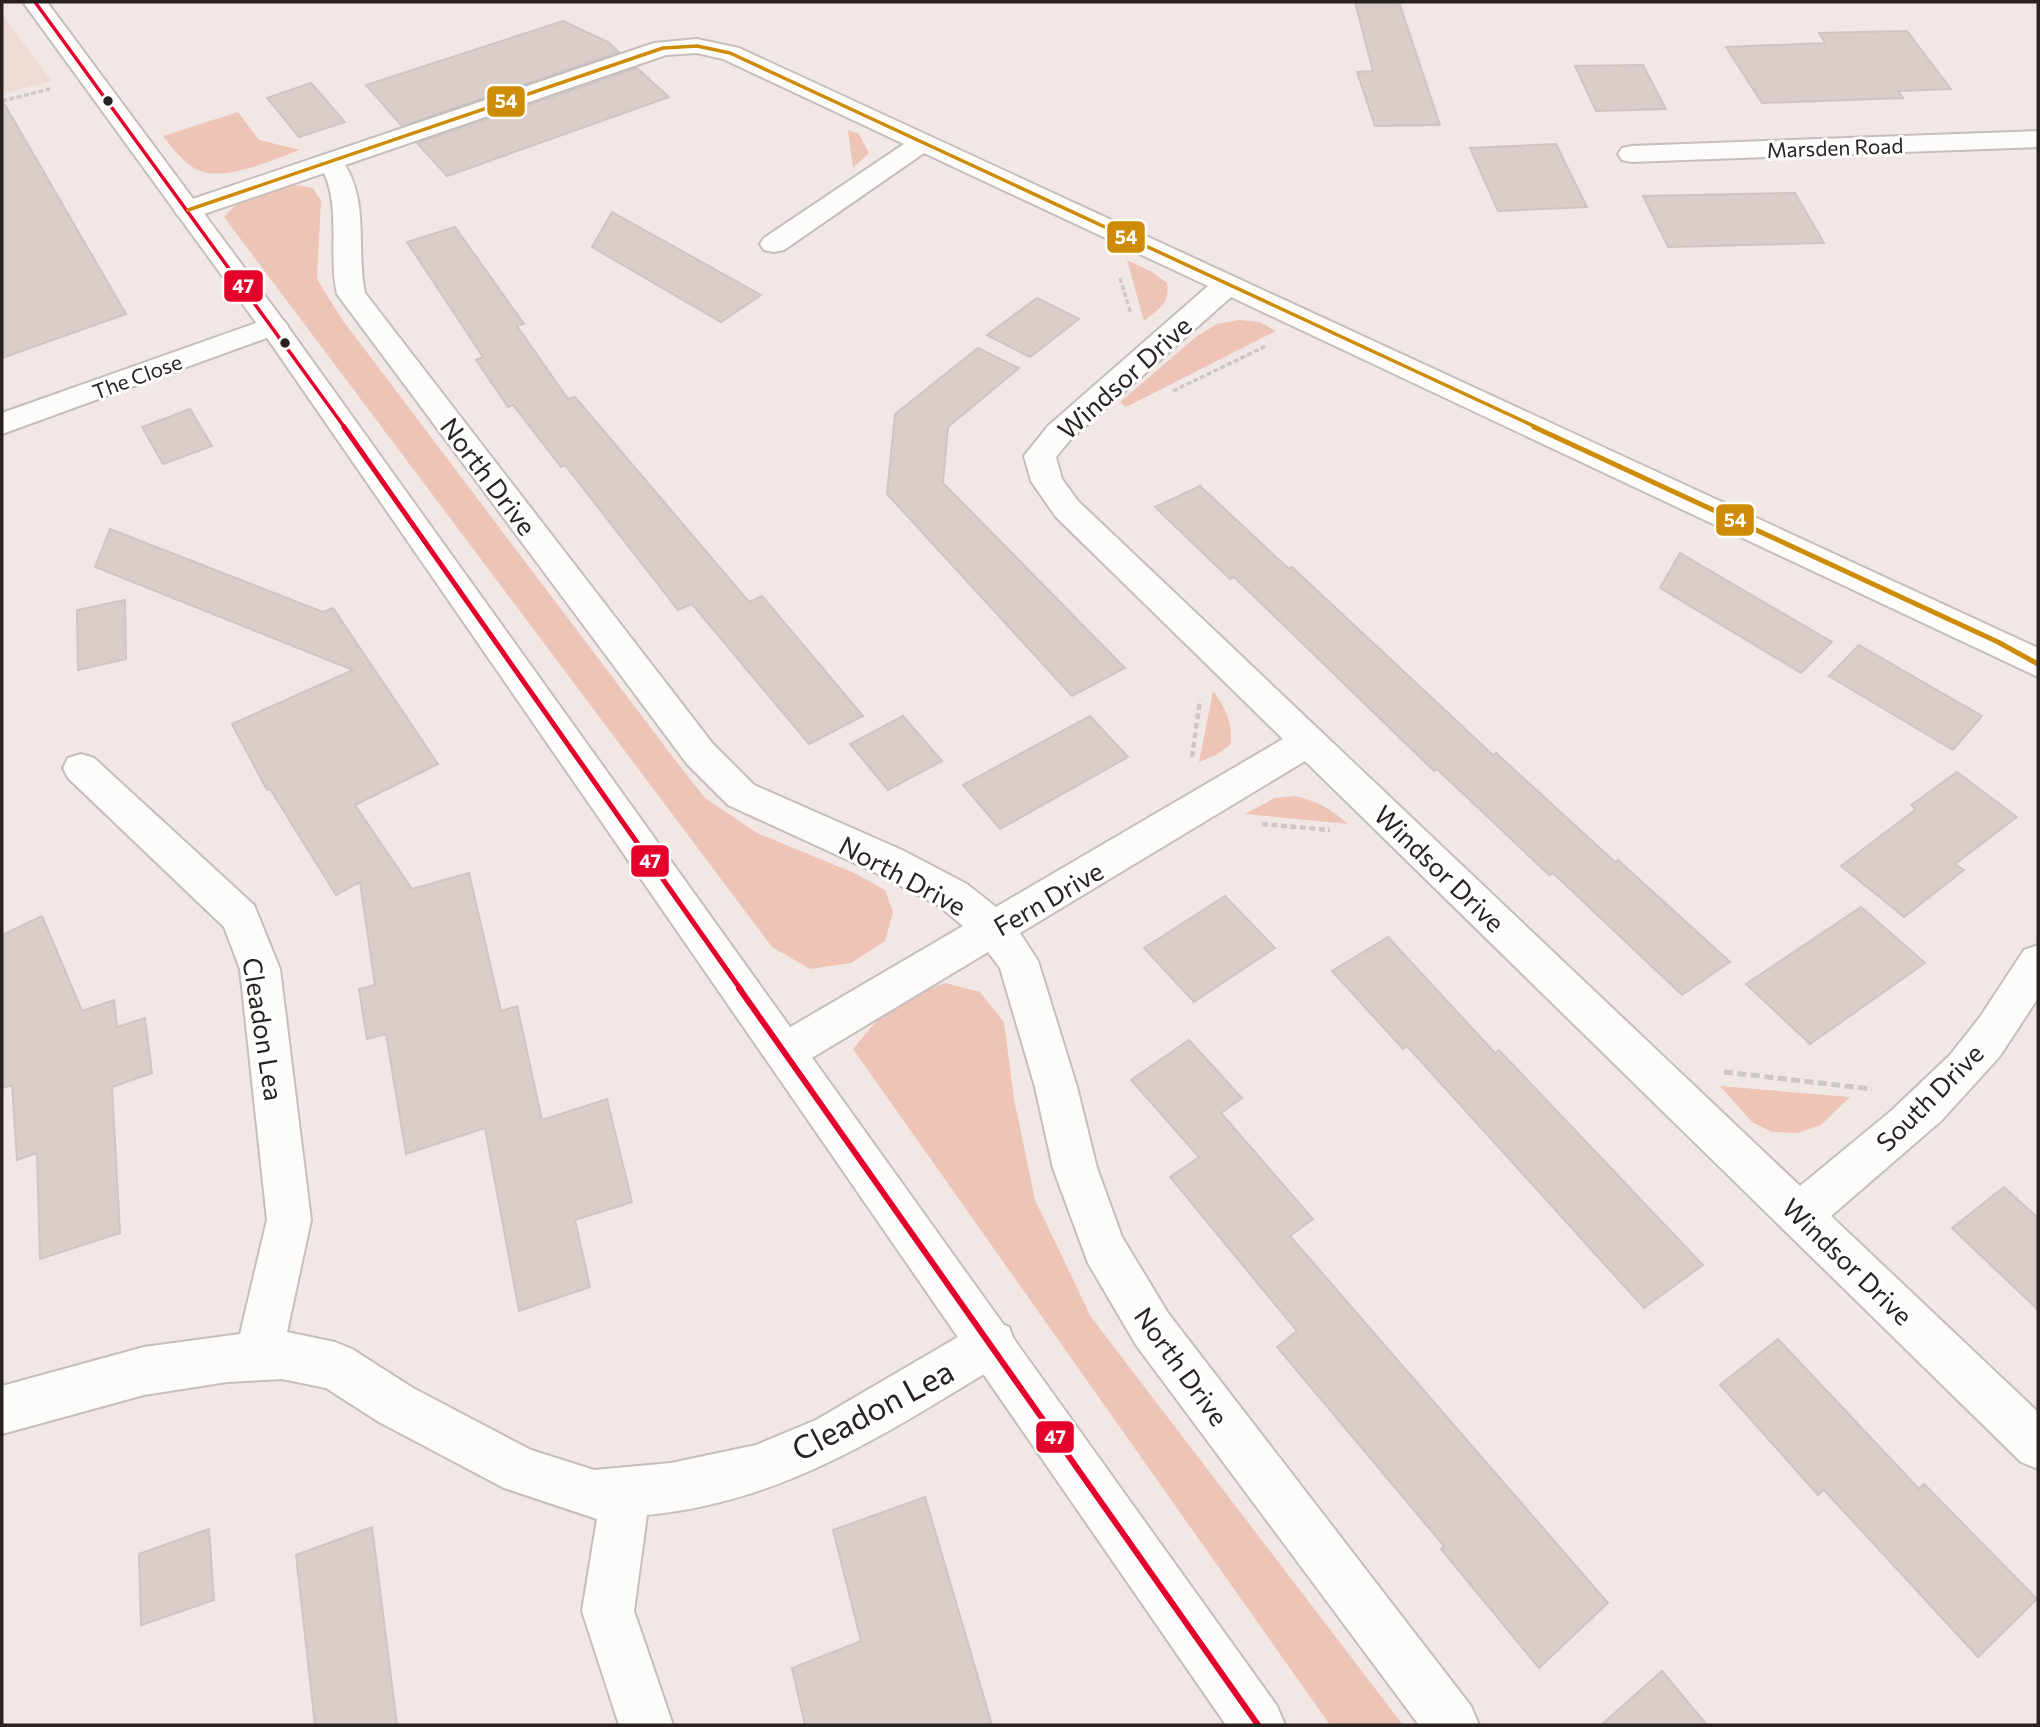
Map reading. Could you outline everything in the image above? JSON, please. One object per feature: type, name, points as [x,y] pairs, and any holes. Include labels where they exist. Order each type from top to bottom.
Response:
[{"type":"street","points":[[35,2],[273,326],[460,596],[992,1343],[1258,1725]]},
{"type":"street","points":[[188,209],[663,48],[697,46],[730,53],[1998,642],[2038,664]]},
{"type":"street","name":"Marsden Road","points":[[1631,154],[2038,139]]},
{"type":"street","points":[[774,244],[922,143]]},
{"type":"street","name":"North Drive","points":[[330,161],[340,180],[344,200],[345,273],[351,293],[700,754],[741,795],[888,861],[954,895],[995,929],[1018,961],[1052,1074],[1075,1168],[1104,1248],[1152,1329],[1452,1725]]},
{"type":"street","name":"Windsor Drive","points":[[1227,285],[1059,433],[1040,456],[1047,481],[1067,509],[2038,1445]]},
{"type":"street","name":"The Close","points":[[2,424],[273,326]]},
{"type":"street","name":"Fern Drive","points":[[785,1052],[1310,741]]},
{"type":"street","name":"Cleadon Lea","points":[[81,768],[240,917],[260,969],[289,1220],[258,1356]]},
{"type":"street","name":"South Drive","points":[[1800,1214],[1883,1144],[1966,1068],[2038,962]]},
{"type":"street","name":"Cleadon Lea","points":[[2,1410],[144,1371],[226,1358],[282,1355],[335,1366],[396,1405],[521,1471],[594,1495],[671,1488],[756,1469],[833,1437],[992,1343]]},
{"type":"street","points":[[626,1492],[608,1611],[646,1725]]},
{"type":"path","points":[[1105,228],[1144,358]]},
{"type":"path","points":[[1643,1062],[1934,1096]]},
{"type":"shaded area","points":[[2,15],[52,81],[2,94]]},
{"type":"shaded area","points":[[238,112],[259,140],[300,150],[247,169],[218,174],[194,168],[163,136]]},
{"type":"shaded area","points":[[848,130],[859,134],[869,153],[853,168]]},
{"type":"shaded area","points":[[289,184],[313,188],[321,201],[317,279],[341,318],[705,798],[757,833],[854,873],[885,890],[893,912],[885,941],[851,963],[810,969],[772,947],[224,217],[245,199]]},
{"type":"shaded area","points":[[1127,260],[1167,283],[1165,300],[1144,321]]},
{"type":"shaded area","points":[[1239,320],[1260,322],[1276,331],[1126,407],[1120,402],[1197,336],[1217,324]]},
{"type":"shaded area","points":[[1213,691],[1227,716],[1231,744],[1218,754],[1199,762]]},
{"type":"shaded area","points":[[1295,796],[1323,806],[1348,824],[1245,814],[1275,798]]},
{"type":"shaded area","points":[[946,983],[980,992],[1004,1022],[1014,1099],[1035,1200],[1091,1317],[1403,1725],[1330,1725],[853,1049],[877,1020],[908,995]]},
{"type":"shaded area","points":[[1720,1086],[1850,1097],[1821,1125],[1798,1133],[1772,1132],[1752,1122]]},
{"type":"building","points":[[1355,2],[1399,2],[1440,125],[1375,126],[1357,72],[1373,71]]},
{"type":"building","points":[[563,21],[608,42],[619,52],[402,126],[366,85]]},
{"type":"building","points":[[1907,31],[1951,89],[1898,91],[1903,98],[1762,103],[1726,47],[1825,43],[1819,33]]},
{"type":"building","points":[[1643,65],[1666,109],[1596,111],[1575,66]]},
{"type":"building","points":[[637,68],[669,97],[447,176],[417,143]]},
{"type":"building","points":[[311,83],[345,122],[299,137],[267,98]]},
{"type":"building","points":[[2,100],[126,314],[2,358]]},
{"type":"building","points":[[1556,144],[1587,207],[1498,211],[1470,148]]},
{"type":"building","points":[[1795,193],[1824,243],[1668,247],[1643,196]]},
{"type":"building","points":[[612,212],[761,295],[721,322],[592,247]]},
{"type":"building","points":[[455,227],[524,324],[517,326],[568,399],[575,397],[749,602],[762,596],[863,716],[809,744],[692,604],[678,610],[565,465],[561,467],[513,405],[508,407],[476,360],[483,357],[407,242]]},
{"type":"building","points":[[1037,298],[1079,319],[1030,357],[987,335]]},
{"type":"building","points":[[978,348],[1019,368],[948,427],[943,483],[1125,668],[1072,696],[887,494],[895,414]]},
{"type":"building","points":[[190,409],[212,446],[163,464],[142,427]]},
{"type":"building","points":[[1200,486],[1289,569],[1292,567],[1493,755],[1496,753],[1730,962],[1682,995],[1553,873],[1549,875],[1437,769],[1434,771],[1234,577],[1230,579],[1155,507]]},
{"type":"building","points":[[110,529],[323,612],[333,608],[438,764],[355,805],[412,889],[469,873],[501,1011],[517,1006],[542,1120],[607,1099],[632,1202],[575,1220],[590,1287],[519,1311],[485,1128],[406,1154],[386,1034],[367,1039],[359,989],[375,985],[360,882],[336,895],[270,789],[267,790],[232,724],[353,670],[95,567]]},
{"type":"building","points":[[1680,553],[1832,642],[1801,673],[1660,588]]},
{"type":"building","points":[[125,600],[126,659],[78,670],[77,610]]},
{"type":"building","points":[[1859,645],[1982,716],[1953,750],[1829,676]]},
{"type":"building","points":[[903,716],[942,761],[888,790],[850,744]]},
{"type":"building","points":[[1090,716],[1128,757],[1000,829],[963,785]]},
{"type":"building","points":[[1957,772],[2017,817],[1955,864],[1964,870],[1904,917],[1841,866],[1916,809],[1911,805]]},
{"type":"building","points":[[1225,896],[1275,948],[1194,1002],[1144,948]]},
{"type":"building","points":[[1861,907],[1925,963],[1810,1044],[1746,984]]},
{"type":"building","points":[[42,916],[82,1011],[114,1000],[117,1027],[145,1018],[152,1073],[112,1087],[120,1233],[40,1259],[37,1153],[17,1160],[12,1085],[2,1088],[2,935]]},
{"type":"building","points":[[1388,937],[1495,1053],[1499,1050],[1703,1265],[1644,1308],[1407,1046],[1403,1049],[1332,971]]},
{"type":"building","points":[[1189,1040],[1242,1098],[1221,1113],[1313,1219],[1290,1236],[1608,1603],[1539,1668],[1441,1549],[1444,1546],[1277,1347],[1297,1331],[1170,1177],[1199,1157],[1131,1080]]},
{"type":"building","points":[[2004,1187],[2038,1218],[2038,1310],[1952,1228]]},
{"type":"building","points":[[1778,1339],[1919,1489],[1924,1484],[2037,1599],[1978,1657],[1824,1490],[1818,1495],[1720,1385]]},
{"type":"building","points":[[925,1497],[992,1725],[805,1725],[792,1668],[861,1641],[833,1530]]},
{"type":"building","points":[[372,1527],[397,1725],[315,1725],[296,1555]]},
{"type":"building","points":[[209,1529],[214,1600],[141,1625],[139,1554]]},
{"type":"building","points":[[1662,1671],[1707,1725],[1601,1725]]},
{"type":"transit line","name":"47","points":[[35,2],[273,326],[1258,1725]]},
{"type":"transit line","name":"54","points":[[188,210],[663,48],[697,46],[730,53],[1998,642],[2038,664]]}]
